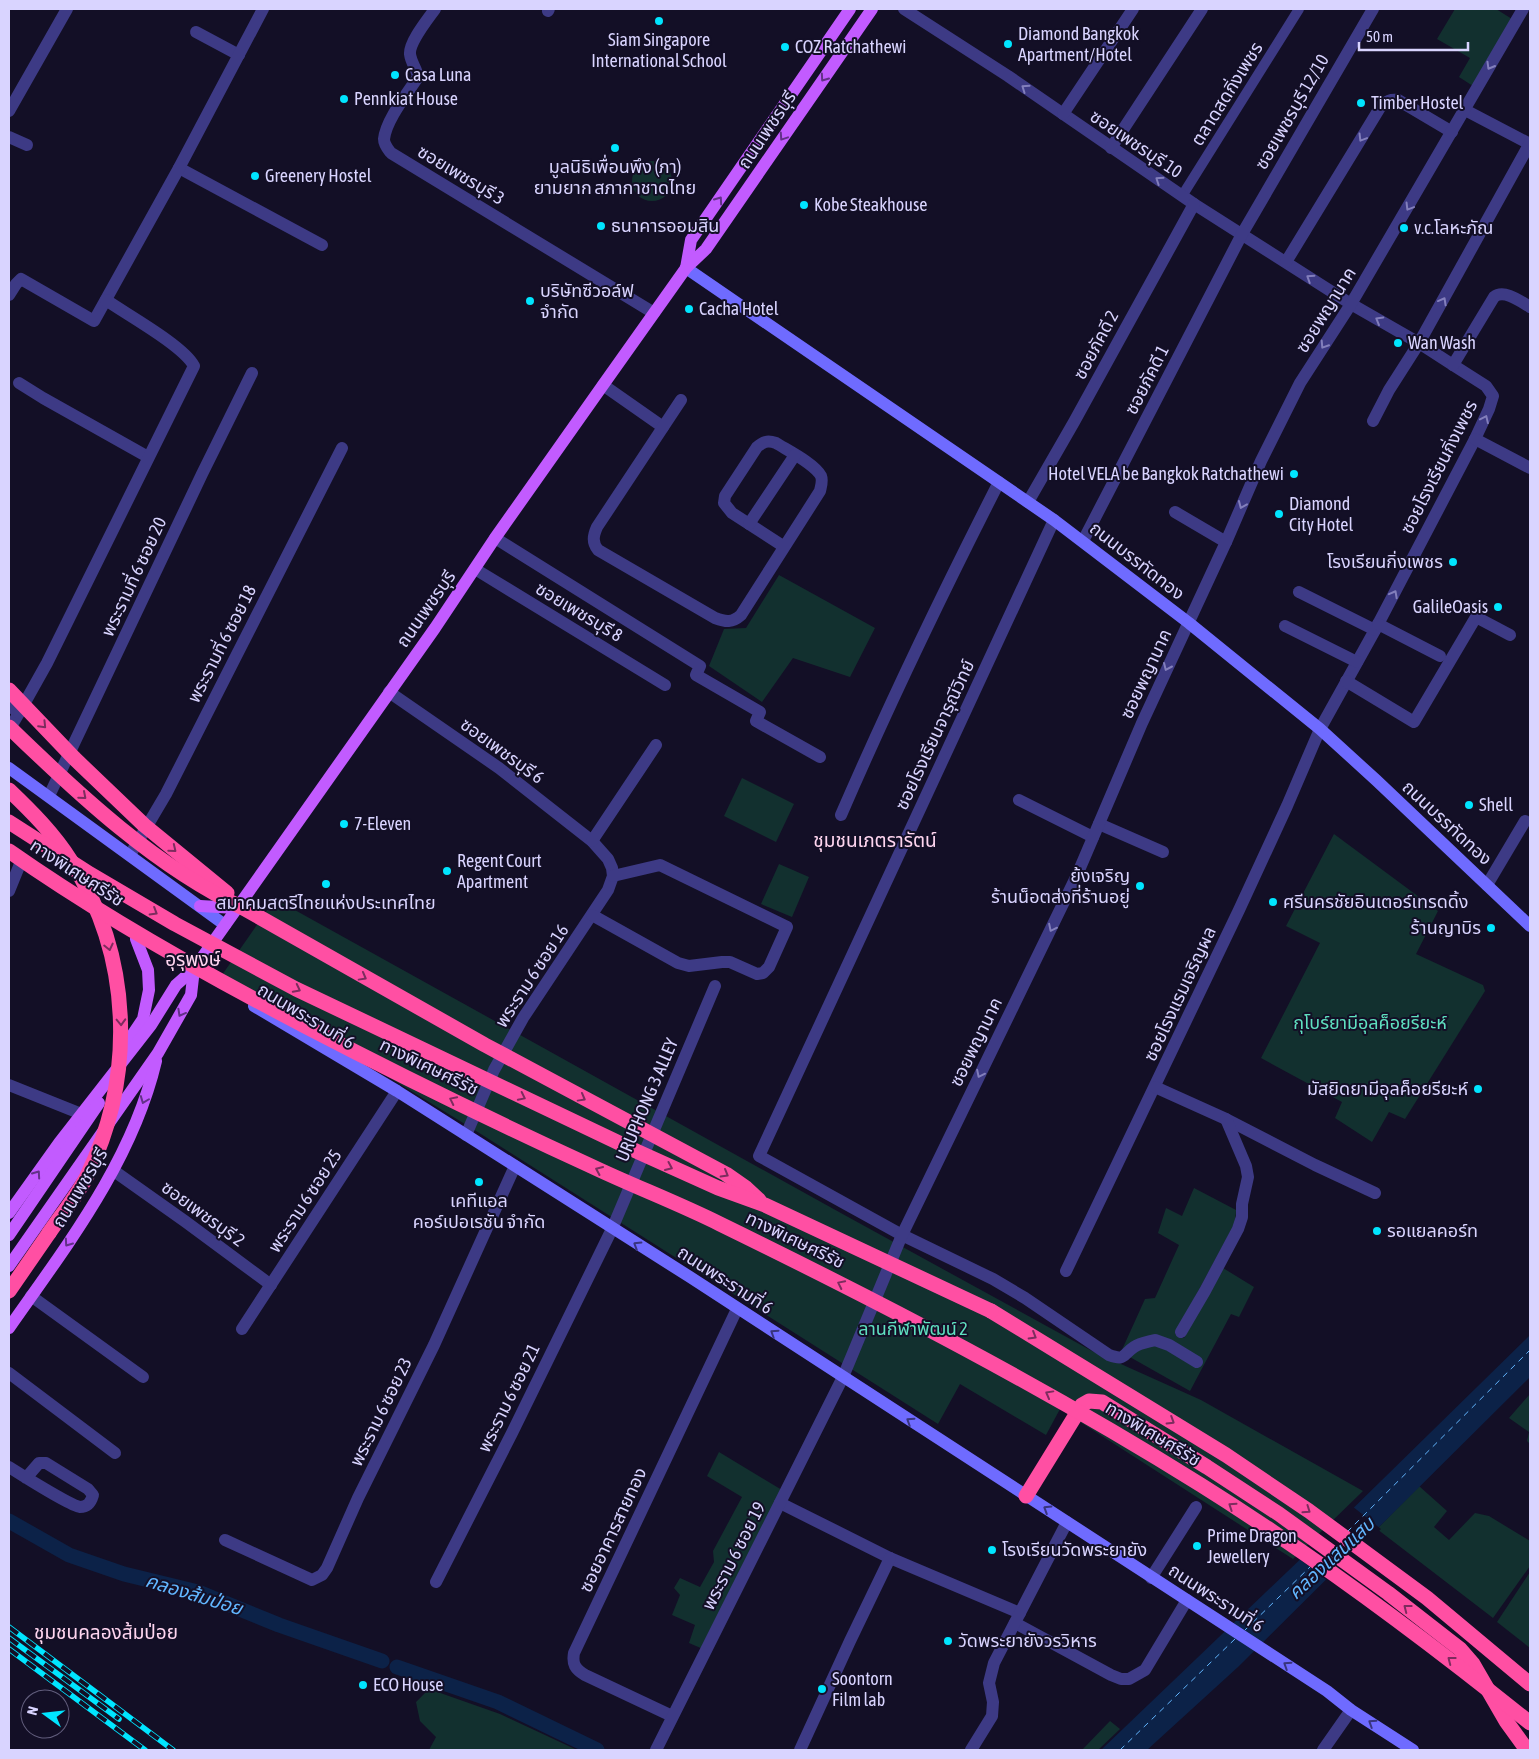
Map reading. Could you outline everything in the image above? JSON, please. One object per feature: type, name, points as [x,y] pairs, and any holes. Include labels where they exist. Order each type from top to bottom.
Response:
[{"type":"highway","points":[[9,690],[74,758],[138,820],[224,890],[240,909]]},
{"type":"highway","points":[[9,729],[58,774],[139,842],[219,897],[485,1045],[726,1174],[746,1188],[765,1206]]},
{"type":"highway","points":[[9,790],[52,834],[71,861],[92,898],[107,936],[115,974],[122,1041],[118,1077],[99,1148],[86,1178],[9,1291]]},
{"type":"highway","name":"ทางพิเศษศรีรัช","points":[[9,822],[90,874],[166,919],[296,989],[636,1152],[718,1188],[765,1206],[890,1262],[991,1311],[1226,1455],[1309,1511],[1426,1598],[1530,1684]]},
{"type":"highway","name":"ทางพิเศษศรีรัช","points":[[9,851],[124,927],[240,992],[452,1100],[593,1168],[714,1221],[874,1300],[1052,1395],[1202,1486],[1313,1559],[1424,1639],[1530,1723]]},
{"type":"highway","points":[[1026,1496],[1082,1405],[1089,1402],[1102,1402],[1280,1514],[1460,1649],[1473,1664],[1506,1721],[1527,1750]]},
{"type":"main road","name":"ถนนเพชรบุรี","points":[[686,268],[691,240],[850,9]]},
{"type":"main road","name":"ถนนเพชรบุรี","points":[[9,1214],[59,1143],[151,1025],[176,985],[194,969],[225,925],[240,909],[603,384],[686,268],[706,249],[872,9]]},
{"type":"main road","name":"ถนนบรรทัดทอง","points":[[686,268],[1054,520],[1189,623],[1320,729],[1530,926]]},
{"type":"main road","points":[[9,768],[225,925]]},
{"type":"main road","name":"ถนนพระรามที่ 6","points":[[9,856],[136,939],[194,969],[262,1012],[397,1091],[1189,1601],[1413,1750]]},
{"type":"main road","points":[[200,906],[240,909]]},
{"type":"main road","points":[[59,1143],[143,1019],[149,990],[148,970],[136,939]]},
{"type":"main road","name":"ถนนเพชรบุรี","points":[[9,1266],[158,1053],[191,995],[194,969]]},
{"type":"main road","points":[[9,1235],[151,1025]]},
{"type":"main road","name":"ถนนเพชรบุรี","points":[[9,1328],[79,1228],[114,1171],[151,1081],[158,1053]]},
{"type":"street","points":[[9,111],[66,9]]},
{"type":"street","points":[[9,295],[21,279],[94,321],[179,168],[263,9]]},
{"type":"street","name":"ซอยเพชรบุรี 3","points":[[435,9],[413,43],[410,53],[418,77],[388,124],[384,140],[385,146],[391,153],[654,313]]},
{"type":"street","name":"ซอยเพชรบุรี 10","points":[[904,9],[1008,76],[1194,204],[1351,304]]},
{"type":"street","points":[[1063,114],[1132,9]]},
{"type":"street","points":[[1111,148],[1202,9]]},
{"type":"street","name":"ตลาดสดกิ่งเพชร","points":[[1182,196],[1299,9]]},
{"type":"street","name":"ซอยเพชรบุรี 12/10","points":[[1242,234],[1373,9]]},
{"type":"street","name":"ซอยพญานาค","points":[[843,1377],[902,1235],[1054,924],[1153,697],[1189,623],[1261,461],[1300,383],[1351,304],[1523,9]]},
{"type":"street","points":[[196,32],[239,55]]},
{"type":"street","points":[[1286,262],[1381,106],[1386,101],[1398,100],[1452,132]]},
{"type":"street","points":[[1373,421],[1389,390],[1420,343],[1530,144],[1465,110]]},
{"type":"street","points":[[9,137],[27,145]]},
{"type":"street","points":[[179,168],[322,245]]},
{"type":"street","name":"ซอยภัคดี 2","points":[[1028,502],[1194,204]]},
{"type":"street","name":"ซอยภัคดี 1","points":[[1083,541],[1242,234]]},
{"type":"street","points":[[1454,365],[1497,294],[1504,294],[1530,306]]},
{"type":"street","points":[[9,729],[47,663],[194,366],[186,354],[106,300]]},
{"type":"street","name":"ซอยโรงเรียนกิ่งเพชร","points":[[1320,729],[1377,627],[1476,439],[1493,396],[1486,386],[1454,365],[1420,343],[1351,304]]},
{"type":"street","name":"พระรามที่ 6 ซอย 20","points":[[49,796],[252,373]]},
{"type":"street","points":[[19,383],[148,457]]},
{"type":"street","points":[[603,384],[663,427]]},
{"type":"street","points":[[682,400],[596,527],[593,543],[598,550],[715,618],[729,622],[736,620],[820,491],[822,482],[820,475],[814,468],[776,443],[769,441],[763,442],[757,447],[726,496],[724,503],[732,513],[784,546]]},
{"type":"street","points":[[1476,439],[1530,468]]},
{"type":"street","name":"พระรามที่ 6 ซอย 18","points":[[130,855],[166,794],[342,448]]},
{"type":"street","points":[[749,524],[795,455]]},
{"type":"street","points":[[842,815],[886,713],[998,482]]},
{"type":"street","points":[[1175,512],[1226,542]]},
{"type":"street","name":"ซอยโรงเรียนจารุณีวิทย์","points":[[902,1235],[759,1156],[1054,520]]},
{"type":"street","points":[[495,538],[700,666],[696,675],[760,712],[756,721],[820,757]]},
{"type":"street","name":"ซอยเพชรบุรี 8","points":[[475,569],[665,685]]},
{"type":"street","points":[[1299,592],[1440,656]]},
{"type":"street","points":[[1346,681],[1414,722],[1476,618],[1510,635]]},
{"type":"street","points":[[1285,626],[1357,662]]},
{"type":"street","name":"ซอยเพชรบุรี 6","points":[[389,692],[499,768],[592,841]]},
{"type":"street","points":[[9,705],[19,713]]},
{"type":"street","name":"ซอยโรงแรมเจริญผล","points":[[1066,1271],[1279,823],[1320,729]]},
{"type":"street","points":[[592,915],[678,963],[690,966],[730,962],[757,974],[763,973],[769,967],[787,928],[660,865],[613,876],[608,859],[592,841],[656,746]]},
{"type":"street","points":[[1019,800],[1093,837]]},
{"type":"street","points":[[1488,885],[1525,821]]},
{"type":"street","points":[[1099,824],[1163,852]]},
{"type":"street","points":[[9,891],[20,864]]},
{"type":"street","name":"พระราม 6 ซอย 16","points":[[466,1135],[494,1070],[523,1018],[608,890],[613,876]]},
{"type":"street","name":"URUPHONG 3 ALLEY","points":[[612,1229],[715,986]]},
{"type":"street","points":[[9,1085],[79,1113]]},
{"type":"street","points":[[1155,1087],[1375,1193]]},
{"type":"street","name":"พระราม 6 ซอย 25","points":[[242,1329],[397,1091]]},
{"type":"street","points":[[1181,1332],[1205,1291],[1242,1217],[1242,1204],[1248,1177],[1246,1166],[1226,1120]]},
{"type":"street","name":"พระราม 6 ซอย 23","points":[[225,1540],[312,1580],[322,1575],[434,1345],[514,1166]]},
{"type":"street","name":"ซอยเพชรบุรี 2","points":[[114,1171],[271,1285]]},
{"type":"street","name":"พระราม 6 ซอย 21","points":[[436,1582],[512,1433],[612,1229]]},
{"type":"street","points":[[902,1235],[1025,1298],[1109,1355],[1119,1359],[1124,1358],[1134,1348],[1155,1340],[1168,1345],[1197,1362]]},
{"type":"street","points":[[31,1296],[143,1377]]},
{"type":"street","name":"ซอยอาคารสายทอง","points":[[672,1716],[584,1675],[578,1671],[572,1661],[574,1653],[737,1309]]},
{"type":"street","points":[[9,1373],[115,1453]]},
{"type":"street","name":"พระราม 6 ซอย 19","points":[[656,1750],[843,1377]]},
{"type":"street","points":[[9,1467],[26,1478],[76,1506],[87,1506],[94,1495],[88,1489],[46,1463],[39,1463],[26,1478]]},
{"type":"street","points":[[780,1503],[890,1558],[1018,1618],[1111,1675],[1121,1679],[1128,1679],[1145,1670],[1189,1601]]},
{"type":"street","points":[[1152,1578],[1196,1507]]},
{"type":"street","points":[[971,1750],[992,1716],[993,1702],[989,1683],[992,1669],[1067,1522]]},
{"type":"street","points":[[800,1750],[890,1558]]},
{"type":"street","points":[[1323,1750],[1351,1710]]},
{"type":"green space","points":[[1455,9],[1496,9],[1512,19],[1473,86],[1459,77],[1470,58],[1437,39]]},
{"type":"green space","points":[[656,161],[663,164],[669,170],[672,181],[671,189],[663,198],[656,201],[648,201],[641,198],[633,189],[632,177],[635,170],[644,162]]},
{"type":"green space","points":[[779,575],[875,628],[850,677],[793,658],[762,702],[709,666],[724,629],[746,628]]},
{"type":"green space","points":[[742,778],[794,804],[776,842],[724,816]]},
{"type":"green space","name":"กุโบร์ยามีอุลค็อยรียะห์","points":[[1334,834],[1438,911],[1416,954],[1483,985],[1485,991],[1405,1119],[1389,1112],[1372,1142],[1335,1118],[1342,1102],[1261,1058],[1320,943],[1286,926]]},
{"type":"green space","points":[[779,864],[809,877],[792,917],[761,904]]},
{"type":"green space","name":"ลานกีฬาพัฒน์ 2","points":[[275,899],[1092,1351],[1201,1400],[1363,1491],[1293,1559],[1060,1409],[1046,1435],[960,1384],[938,1424],[473,1129],[222,975]]},
{"type":"green space","points":[[1194,1188],[1236,1210],[1235,1223],[1175,1334],[1184,1338],[1223,1268],[1254,1287],[1239,1317],[1231,1314],[1190,1391],[1121,1352],[1145,1299],[1155,1298],[1179,1245],[1158,1233],[1166,1208],[1182,1216]]},
{"type":"green space","points":[[1530,1394],[1530,1444],[1527,1441],[1529,1432],[1509,1418]]},
{"type":"green space","points":[[719,1452],[782,1490],[703,1649],[689,1643],[695,1625],[672,1615],[680,1595],[674,1588],[680,1578],[700,1587],[714,1562],[713,1551],[742,1497],[707,1476]]},
{"type":"green space","points":[[1419,1486],[1447,1511],[1434,1527],[1449,1540],[1475,1513],[1489,1516],[1530,1541],[1530,1566],[1493,1618],[1377,1529]]},
{"type":"green space","points":[[1530,1572],[1530,1648],[1497,1622]]},
{"type":"green space","points":[[429,1689],[500,1714],[577,1750],[429,1750],[436,1737],[420,1721],[416,1702]]},
{"type":"green space","points":[[1110,1721],[1120,1729],[1098,1750],[1082,1750]]},
{"type":"water","name":"คลองแสนแสบ","points":[[1530,1335],[1530,1377],[1238,1667],[1147,1750],[1101,1750],[1333,1528]]},
{"type":"pier","points":[[1352,1506],[1381,1529],[1328,1581],[1298,1558]]},
{"type":"waterway","name":"คลองส้มป่อย","points":[[9,1521],[69,1555],[124,1574],[198,1592],[279,1625],[382,1661]]},
{"type":"waterway","name":"คลองส้มป่อย","points":[[397,1667],[498,1702],[597,1750]]},
{"type":"ferry route","points":[[1347,1532],[1530,1350]]},
{"type":"ferry route","points":[[1245,1630],[1310,1567]]},
{"type":"ferry route","points":[[1120,1750],[1236,1638]]},
{"type":"railway","points":[[9,1627],[173,1750]]},
{"type":"railway","points":[[9,1638],[119,1719]]},
{"type":"railway","points":[[9,1649],[145,1750]]},
{"type":"place","name":"Siam Singapore International School","points":[[659,21]]},
{"type":"place","name":"Diamond Bangkok Apartment/Hotel","points":[[1008,44]]},
{"type":"place","name":"COZ Ratchathewi","points":[[785,47]]},
{"type":"place","name":"Casa Luna","points":[[395,75]]},
{"type":"place","name":"Pennkiat House","points":[[344,99]]},
{"type":"place","name":"Timber Hostel","points":[[1361,103]]},
{"type":"place","name":"มูลนิธิเพื่อนพึง (ภา) ยามยาก สภากาชาดไทย","points":[[615,148]]},
{"type":"place","name":"Greenery Hostel","points":[[255,176]]},
{"type":"place","name":"Kobe Steakhouse","points":[[804,205]]},
{"type":"place","name":"ธนาคารออมสิน","points":[[601,226]]},
{"type":"place","name":"v.c.โลหะภัณ","points":[[1404,228]]},
{"type":"place","name":"บริษัทซีวอล์ฟ จำกัด","points":[[530,301]]},
{"type":"place","name":"Cacha Hotel","points":[[689,309]]},
{"type":"place","name":"Wan Wash","points":[[1398,343]]},
{"type":"place","name":"Hotel VELA be Bangkok Ratchathewi","points":[[1294,474]]},
{"type":"place","name":"Diamond City Hotel","points":[[1279,514]]},
{"type":"place","name":"โรงเรียนกิ่งเพชร","points":[[1453,562]]},
{"type":"place","name":"GalileOasis","points":[[1498,607]]},
{"type":"place","name":"Shell","points":[[1469,805]]},
{"type":"place","name":"7-Eleven","points":[[344,824]]},
{"type":"place","name":"Regent Court Apartment","points":[[447,871]]},
{"type":"place","name":"สมาคมสตรีไทยแห่งประเทศไทย","points":[[326,884]]},
{"type":"place","name":"ย้งเจริญ ร้านน็อตส่งที่ร้านอยู่","points":[[1140,886]]},
{"type":"place","name":"ศรีนครชัยอินเตอร์เทรดดิ้ง","points":[[1273,902]]},
{"type":"place","name":"ร้านญาบิร","points":[[1491,928]]},
{"type":"place","name":"มัสยิดยามีอุลค็อยรียะห์","points":[[1478,1089]]},
{"type":"place","name":"เคทีแอล คอร์เปอเรชัน จำกัด","points":[[479,1182]]},
{"type":"place","name":"รอแยลคอร์ท","points":[[1377,1231]]},
{"type":"place","name":"Prime Dragon Jewellery","points":[[1197,1546]]},
{"type":"place","name":"โรงเรียนวัดพระยายัง","points":[[992,1550]]},
{"type":"place","name":"วัดพระยายังวรวิหาร","points":[[948,1641]]},
{"type":"place","name":"ECO House","points":[[363,1685]]},
{"type":"place","name":"Soontorn Film lab","points":[[822,1689]]},
{"type":"district","name":"ชุมชนเภตรารัตน์","points":[[875,840]]},
{"type":"district","name":"อุรุพงษ์","points":[[193,959]]},
{"type":"district","name":"ชุมชนคลองส้มป่อย","points":[[106,1632]]}]
